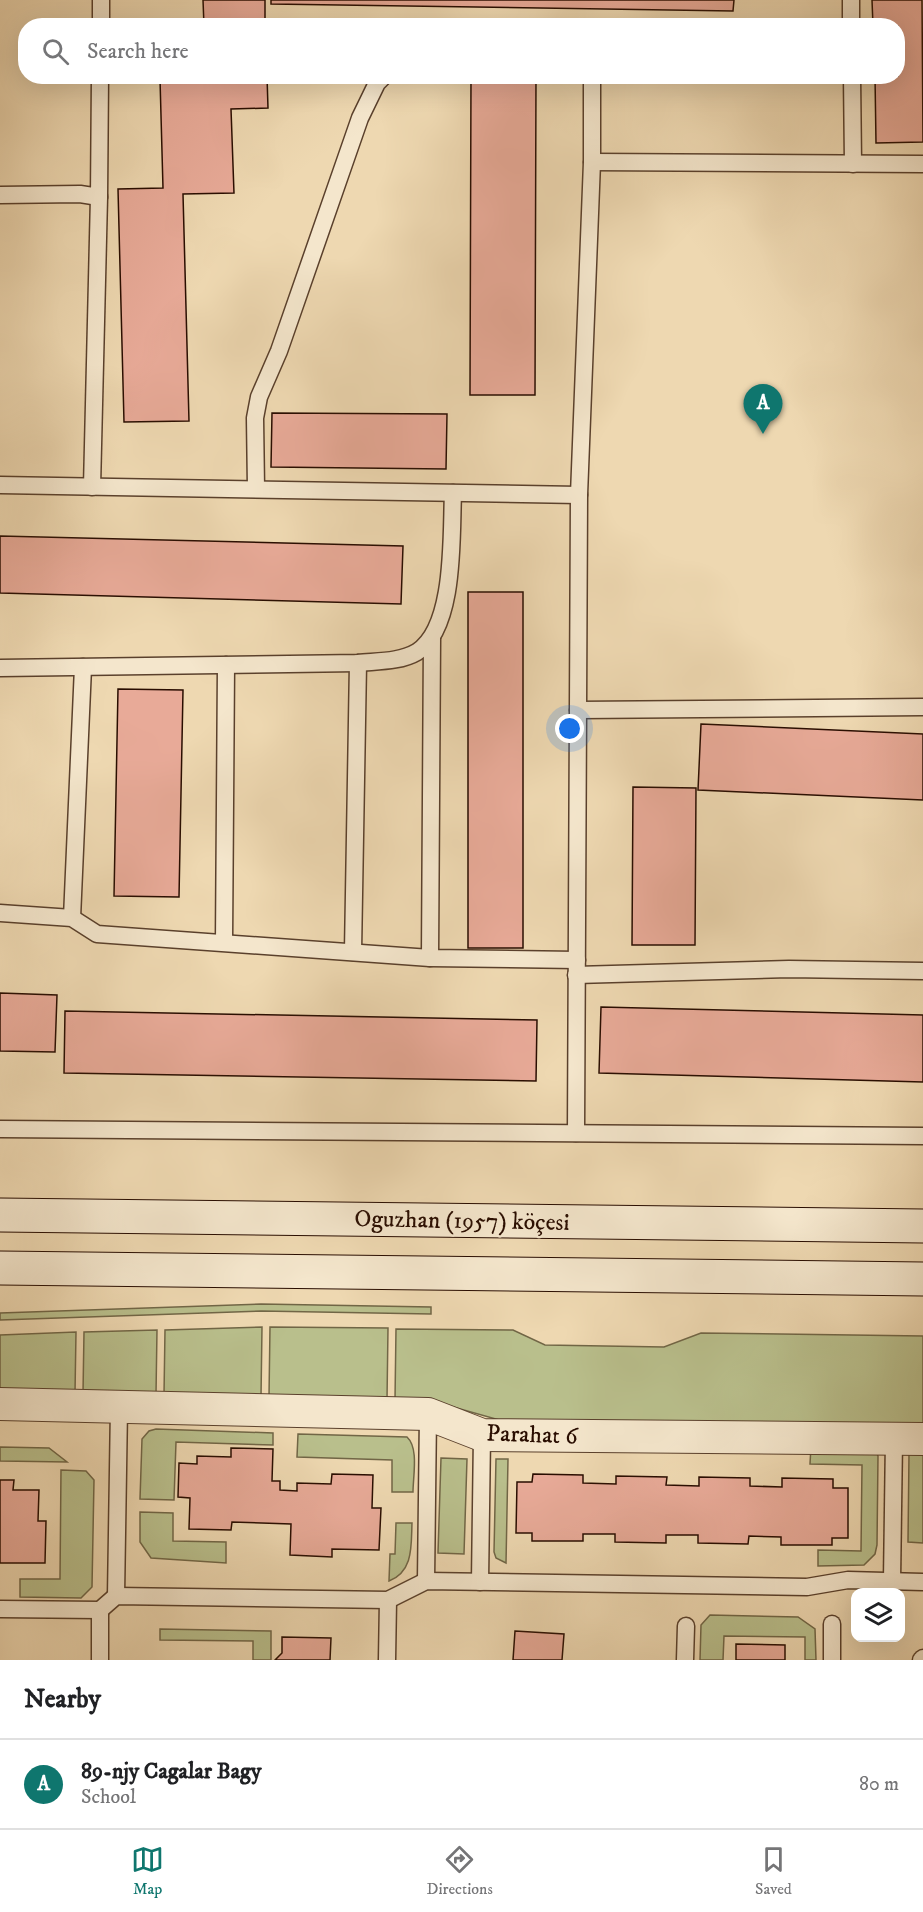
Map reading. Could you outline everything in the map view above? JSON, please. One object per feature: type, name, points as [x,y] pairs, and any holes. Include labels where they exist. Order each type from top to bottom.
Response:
[{"type":"main road","name":"Oguzhan (1957) köçesi","points":[[0,1215],[923,1226]]},
{"type":"main road","points":[[0,1268],[923,1279]]},
{"type":"street","name":"Parahat 6","points":[[0,1404],[428,1414],[482,1435],[909,1439]]},
{"type":"lane","points":[[101,0],[101,18]]},
{"type":"lane","points":[[851,0],[851,18]]},
{"type":"lane","points":[[93,487],[100,84]]},
{"type":"lane","points":[[256,489],[255,418],[260,398],[279,351],[360,118],[377,84]]},
{"type":"lane","points":[[576,1133],[579,495],[592,162],[592,84]]},
{"type":"lane","points":[[852,84],[853,164]]},
{"type":"lane","points":[[592,162],[923,164]]},
{"type":"lane","points":[[0,195],[80,194],[99,197]]},
{"type":"lane","points":[[0,485],[579,495]]},
{"type":"lane","points":[[430,958],[432,638],[443,611],[449,573],[453,493]]},
{"type":"lane","points":[[0,668],[357,663],[398,659],[417,651],[432,638]]},
{"type":"lane","points":[[353,952],[357,663]]},
{"type":"lane","points":[[224,942],[226,665]]},
{"type":"lane","points":[[72,918],[83,667]]},
{"type":"lane","points":[[578,710],[923,708]]},
{"type":"lane","points":[[0,913],[72,918],[97,934],[577,968],[923,971]]},
{"type":"lane","points":[[0,1129],[923,1136]]},
{"type":"lane","points":[[116,1596],[119,1407]]},
{"type":"lane","points":[[426,1581],[428,1414]]},
{"type":"lane","points":[[480,1582],[482,1435]]},
{"type":"lane","points":[[892,1581],[909,1439]]},
{"type":"lane","points":[[0,1608],[100,1610],[116,1596],[388,1600],[426,1581],[807,1587],[848,1580],[923,1582]]},
{"type":"lane","points":[[387,1660],[388,1600]]},
{"type":"lane","points":[[99,1660],[100,1610]]},
{"type":"lane","points":[[832,1624],[832,1660]]},
{"type":"lane","points":[[685,1660],[686,1626]]},
{"type":"green space","points":[[261,1304],[431,1307],[431,1314],[261,1311],[0,1320],[0,1313]]},
{"type":"green space","points":[[262,1327],[261,1397],[164,1395],[165,1330]]},
{"type":"green space","points":[[270,1327],[388,1328],[387,1400],[269,1397]]},
{"type":"green space","points":[[396,1329],[513,1330],[545,1345],[664,1347],[701,1333],[923,1336],[923,1429],[510,1423],[432,1401],[395,1400]]},
{"type":"green space","points":[[157,1330],[156,1394],[83,1393],[84,1332]]},
{"type":"green space","points":[[76,1332],[75,1393],[0,1391],[0,1335]]},
{"type":"green space","points":[[156,1429],[273,1433],[273,1445],[176,1442],[174,1500],[140,1499],[142,1439],[149,1431]]},
{"type":"green space","points":[[298,1434],[407,1437],[411,1442],[414,1455],[413,1492],[392,1492],[392,1460],[297,1457]]},
{"type":"green space","points":[[811,1446],[876,1452],[878,1456],[877,1545],[875,1554],[864,1565],[818,1566],[818,1550],[861,1551],[862,1465],[810,1464]]},
{"type":"green space","points":[[0,1447],[49,1448],[67,1462],[0,1461]]},
{"type":"green space","points":[[909,1454],[923,1455],[923,1543],[908,1542]]},
{"type":"green space","points":[[441,1458],[467,1459],[464,1554],[438,1553]]},
{"type":"green space","points":[[496,1459],[508,1459],[506,1563],[496,1558],[494,1552]]},
{"type":"green space","points":[[61,1470],[86,1471],[94,1480],[92,1587],[81,1598],[20,1597],[20,1579],[60,1579]]},
{"type":"green space","points":[[140,1512],[173,1513],[173,1541],[226,1542],[226,1563],[151,1558],[140,1542]]},
{"type":"green space","points":[[396,1523],[412,1523],[411,1548],[403,1571],[389,1581],[390,1554],[395,1554]]},
{"type":"green space","points":[[710,1615],[798,1617],[815,1629],[816,1660],[805,1660],[805,1637],[724,1636],[723,1660],[700,1660],[701,1625]]},
{"type":"green space","points":[[160,1629],[271,1631],[271,1660],[253,1660],[253,1641],[160,1640]]},
{"type":"building","points":[[203,0],[265,0],[265,18],[204,18]]},
{"type":"building","points":[[271,0],[734,0],[733,11],[271,4]]},
{"type":"building","points":[[872,0],[922,0],[923,142],[876,143],[875,84],[905,84],[905,18],[873,18]]},
{"type":"building","points":[[160,84],[267,84],[268,108],[231,109],[234,193],[183,194],[189,421],[124,422],[118,189],[163,188]]},
{"type":"building","points":[[471,84],[536,84],[535,395],[470,395]]},
{"type":"building","points":[[272,413],[447,414],[446,469],[271,467]]},
{"type":"building","points":[[0,536],[403,546],[401,604],[0,593]]},
{"type":"building","points":[[468,592],[523,592],[523,948],[468,948]]},
{"type":"building","points":[[118,689],[183,690],[179,897],[114,896]]},
{"type":"building","points":[[701,724],[923,734],[923,800],[698,790]]},
{"type":"building","points":[[633,787],[696,788],[695,945],[632,945]]},
{"type":"building","points":[[0,993],[57,995],[55,1052],[0,1051]]},
{"type":"building","points":[[601,1007],[923,1015],[923,1082],[599,1073]]},
{"type":"building","points":[[65,1011],[537,1020],[536,1081],[64,1073]]},
{"type":"building","points":[[231,1448],[273,1449],[272,1481],[280,1481],[280,1490],[297,1491],[297,1483],[331,1484],[332,1474],[373,1475],[372,1508],[381,1508],[379,1550],[332,1549],[332,1557],[290,1555],[291,1524],[232,1522],[231,1530],[189,1529],[190,1498],[178,1497],[179,1463],[197,1464],[197,1456],[231,1457]]},
{"type":"building","points":[[533,1474],[583,1475],[583,1483],[616,1484],[616,1476],[667,1477],[666,1485],[699,1486],[699,1477],[750,1478],[750,1486],[782,1487],[782,1478],[833,1479],[833,1488],[848,1488],[848,1538],[832,1538],[832,1545],[781,1545],[781,1537],[749,1536],[748,1544],[698,1543],[698,1535],[666,1535],[666,1543],[615,1542],[615,1534],[583,1534],[583,1541],[532,1541],[532,1533],[516,1533],[517,1482],[532,1482]]},
{"type":"building","points":[[0,1480],[14,1480],[13,1490],[39,1490],[38,1521],[46,1521],[45,1563],[0,1563]]},
{"type":"building","points":[[515,1631],[564,1634],[562,1660],[513,1660]]},
{"type":"building","points":[[282,1637],[331,1638],[330,1660],[275,1660],[282,1653]]},
{"type":"building","points":[[736,1644],[785,1645],[785,1660],[736,1660]]},
{"type":"place","name":"89-njy Cagalar Bagy","points":[[763,434]]}]
